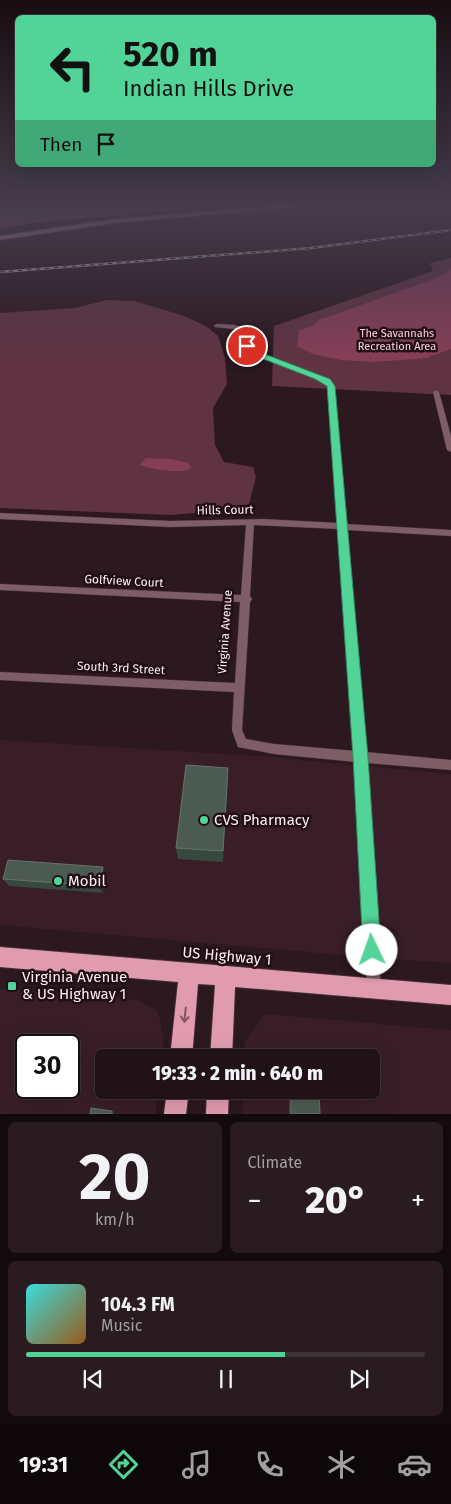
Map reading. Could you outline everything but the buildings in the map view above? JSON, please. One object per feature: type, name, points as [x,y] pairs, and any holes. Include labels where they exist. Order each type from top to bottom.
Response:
[{"type":"main road","name":"US Highway 1","points":[[0,957],[451,995]]},
{"type":"main road","points":[[182,1049],[189,973]]},
{"type":"main road","points":[[222,1049],[226,976]]},
{"type":"main road","points":[[175,1114],[177,1099]]},
{"type":"main road","points":[[217,1114],[218,1099]]},
{"type":"street","points":[[217,326],[242,329],[247,332],[247,346],[251,352],[318,377],[327,381],[331,386],[360,757],[374,989]]},
{"type":"street","points":[[436,392],[451,450]]},
{"type":"street","name":"Hills Court","points":[[0,516],[170,524],[263,522],[451,532]]},
{"type":"street","name":"Virginia Avenue","points":[[250,523],[247,599],[237,730],[242,744],[360,757]]},
{"type":"street","name":"Golfview Court","points":[[0,587],[247,599]]},
{"type":"street","name":"South 3rd Street","points":[[0,676],[240,688]]},
{"type":"street","points":[[360,757],[451,765]]},
{"type":"shaded area","points":[[451,268],[451,349],[426,358],[374,362],[341,360],[313,354],[297,346],[299,330],[312,326],[319,320],[437,278]]},
{"type":"shaded area","points":[[146,458],[171,459],[188,463],[191,468],[173,471],[158,470],[140,465]]},
{"type":"shaded area","points":[[0,740],[258,756],[355,765],[364,957],[0,925]]},
{"type":"shaded area","points":[[368,766],[451,774],[451,963],[380,958]]},
{"type":"shaded area","points":[[0,988],[139,1000],[158,1012],[164,1039],[163,1049],[95,1049],[95,1099],[157,1099],[155,1114],[0,1114]]},
{"type":"shaded area","points":[[265,1014],[451,1030],[451,1114],[242,1114],[243,1099],[380,1099],[380,1049],[244,1049],[245,1041]]},
{"type":"green space","name":"The Savannahs Recreation Area","points":[[451,258],[451,395],[272,386],[274,326],[433,271],[430,263]]},
{"type":"green space","points":[[107,300],[135,301],[184,316],[206,326],[218,336],[225,358],[227,384],[213,408],[215,445],[224,462],[253,467],[256,477],[249,504],[222,511],[170,515],[0,508],[0,313],[75,308]]},
{"type":"railway","points":[[0,272],[220,255]]},
{"type":"place","name":"CVS Pharmacy","points":[[204,820]]},
{"type":"place","name":"Mobil","points":[[58,881]]},
{"type":"place","name":"Virginia Avenue & US Highway 1","points":[[12,986]]},
{"type":"route","points":[[247,346],[251,352],[318,377],[327,381],[331,386],[334,401],[360,757],[372,950]]}]
